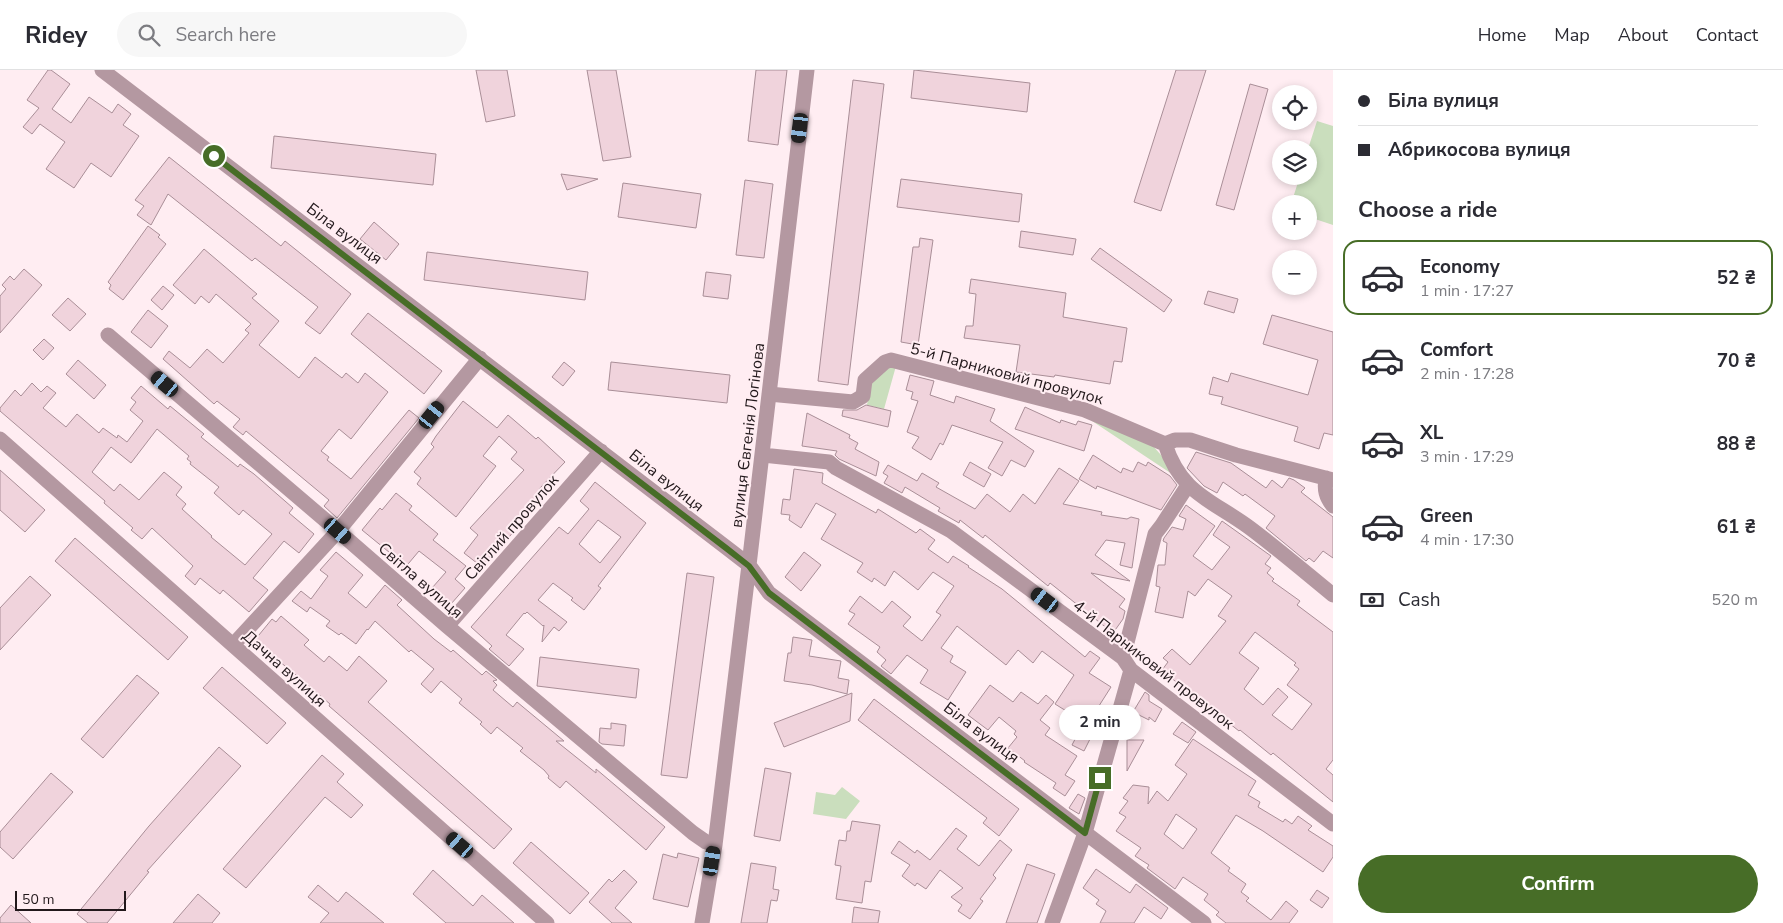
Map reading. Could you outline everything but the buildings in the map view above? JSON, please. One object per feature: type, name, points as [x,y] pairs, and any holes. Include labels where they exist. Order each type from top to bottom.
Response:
[{"type":"street","name":"Біла вулиця","points":[[102,70],[749,566],[769,593],[1204,923]]},
{"type":"street","name":"вулиця Євгенія Логінова","points":[[702,923],[715,845],[807,70]]},
{"type":"street","name":"Світла вулиця","points":[[108,335],[447,626],[693,833],[706,842],[715,845]]},
{"type":"street","points":[[233,645],[338,531],[480,358]]},
{"type":"street","name":"5-й Парниковий провулок","points":[[769,394],[853,402],[863,396],[865,380],[885,362],[892,360],[1086,410],[1165,444]]},
{"type":"street","name":"Дачна вулиця","points":[[0,439],[547,923]]},
{"type":"street","points":[[1333,506],[1326,495],[1324,486],[1329,479],[1236,455],[1190,440],[1175,440],[1165,444],[1169,456],[1188,486],[1252,529],[1333,596]]},
{"type":"street","name":"Світлий провулок","points":[[447,626],[601,451]]},
{"type":"street","name":"4-й Парниковий провулок","points":[[762,455],[829,462],[836,468],[951,530],[1333,824]]},
{"type":"street","points":[[1052,923],[1085,833],[1127,664],[1155,534],[1188,486]]},
{"type":"green space","points":[[1317,121],[1333,126],[1333,225],[1317,220],[1317,195],[1294,195],[1297,185],[1317,185],[1317,140],[1311,140],[1314,130],[1317,130]]},
{"type":"green space","points":[[896,366],[884,409],[867,405],[871,380],[888,368]]},
{"type":"green space","points":[[1089,419],[1153,446],[1177,473],[1178,478]]},
{"type":"green space","points":[[842,787],[860,801],[846,819],[813,814],[816,792],[835,795]]},
{"type":"route","points":[[214,156],[726,548],[749,566],[769,593],[1085,833],[1100,778]]}]
